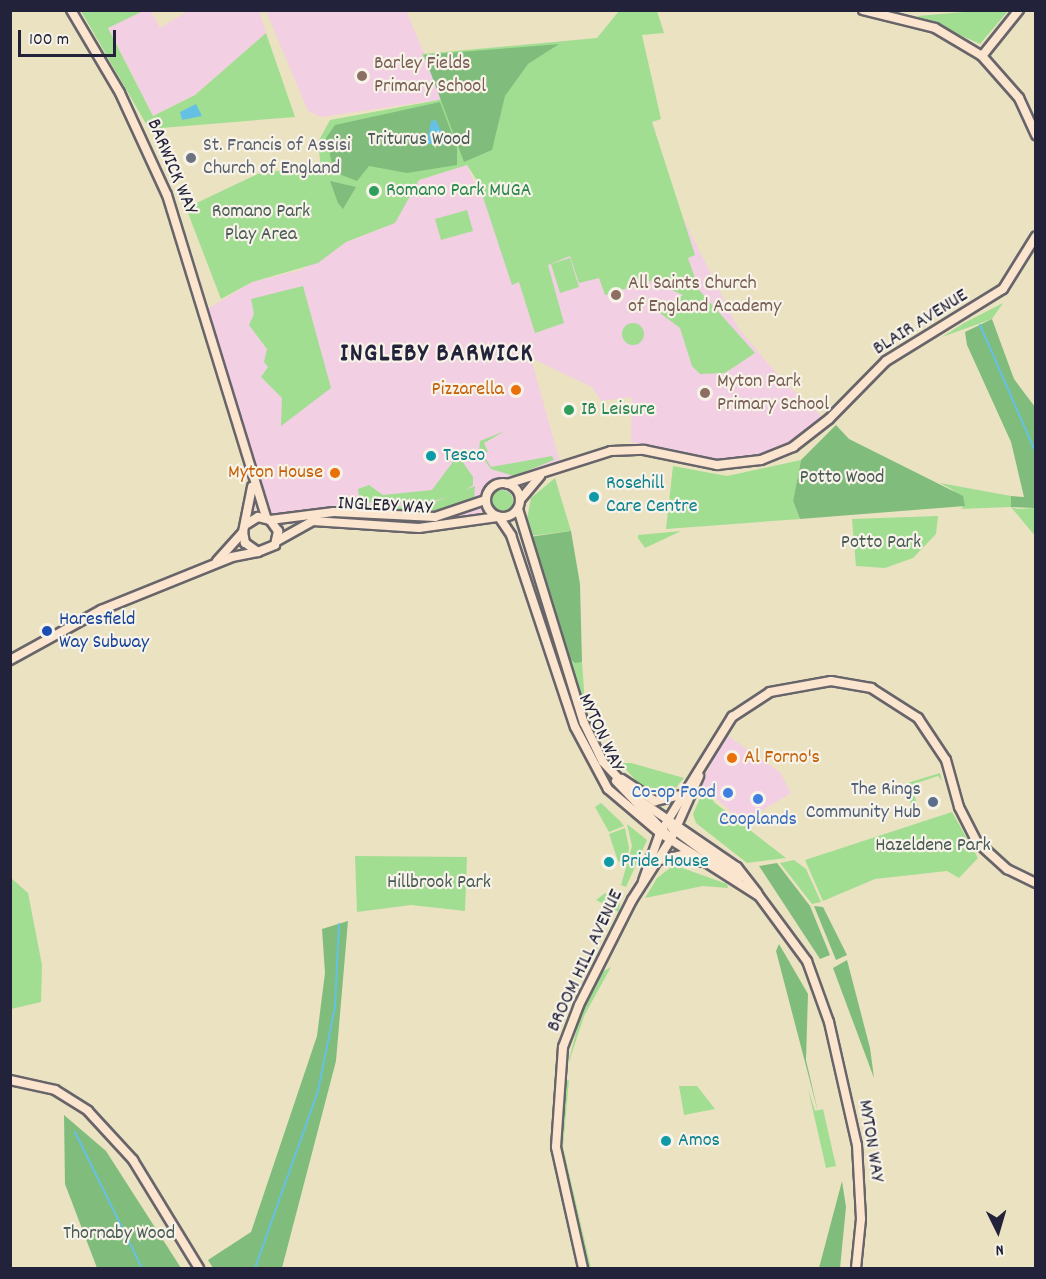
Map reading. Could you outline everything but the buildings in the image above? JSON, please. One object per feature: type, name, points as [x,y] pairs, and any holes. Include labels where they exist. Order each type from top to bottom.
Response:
[{"type":"street","points":[[863,10],[935,28],[982,56],[1019,98],[1035,135]]},
{"type":"street","points":[[982,56],[1019,10]]},
{"type":"street","name":"BARWICK WAY","points":[[70,12],[120,93],[156,167],[208,325],[252,482],[277,541]]},
{"type":"street","name":"BLAIR AVENUE","points":[[507,484],[611,451],[644,450],[717,465],[761,460],[794,447],[829,419],[886,361],[1003,289],[1035,236]]},
{"type":"street","points":[[507,484],[519,504],[541,475]]},
{"type":"street","name":"BARWICK WAY","points":[[244,529],[252,482]]},
{"type":"street","name":"INGLEBY WAY","points":[[244,529],[268,518],[334,512],[435,517],[485,500],[493,486],[507,484]]},
{"type":"street","name":"MYTON WAY","points":[[485,500],[511,535],[590,759],[618,799],[670,829],[686,830],[737,867],[796,941],[815,980],[855,1133],[861,1189],[856,1269]]},
{"type":"street","name":"INGLEBY WAY","points":[[258,552],[314,521],[419,528],[498,517],[519,504]]},
{"type":"street","name":"MYTON WAY","points":[[519,504],[584,723],[614,775],[670,829],[724,872],[759,896]]},
{"type":"street","points":[[244,529],[244,543],[258,552]]},
{"type":"street","points":[[214,564],[244,529]]},
{"type":"street","points":[[11,660],[73,624],[214,564],[258,552]]},
{"type":"street","points":[[670,829],[684,794],[732,717],[770,692],[812,681],[871,688],[897,700],[932,735],[976,841],[1007,869],[1035,883]]},
{"type":"street","points":[[670,829],[684,811],[703,763]]},
{"type":"street","points":[[614,775],[655,801],[684,794]]},
{"type":"street","points":[[670,829],[732,870],[746,886]]},
{"type":"street","name":"BROOM HILL AVENUE","points":[[583,1269],[556,1147],[558,1073],[576,1012],[643,881],[656,847],[670,829]]},
{"type":"street","name":"BROOM HILL AVENUE","points":[[643,881],[660,860],[670,829]]},
{"type":"street","points":[[660,860],[682,855],[724,872]]},
{"type":"street","points":[[10,1080],[55,1090],[88,1112],[133,1160],[199,1269]]},
{"type":"shaded area","points":[[259,10],[266,33],[195,95],[153,116],[108,27],[143,11],[151,11],[160,28],[188,11]]},
{"type":"shaded area","name":"Barley Fields Primary School","points":[[266,11],[406,11],[444,99],[321,117],[308,111]]},
{"type":"shaded area","points":[[652,121],[674,200],[738,328],[783,381],[825,419],[781,451],[746,461],[718,461],[631,442],[632,397],[601,401],[592,387],[531,358],[561,466],[476,515],[432,522],[321,517],[276,527],[256,517],[251,473],[204,311],[252,282],[301,270],[346,242],[383,228],[419,180],[467,165],[474,182]]},
{"type":"shaded area","points":[[725,734],[780,772],[791,793],[743,822],[701,785]]},
{"type":"green space","points":[[81,11],[143,11],[108,28],[153,116],[195,95],[266,33],[295,117],[149,129]]},
{"type":"green space","name":"Romano Park Play Area","points":[[619,11],[657,11],[664,33],[642,35],[661,119],[652,122],[695,255],[688,258],[699,290],[755,353],[725,373],[700,374],[692,366],[680,328],[660,313],[683,295],[651,281],[605,295],[599,278],[579,283],[570,256],[548,265],[564,323],[535,333],[519,282],[512,285],[478,182],[467,165],[419,180],[395,223],[346,242],[318,263],[252,282],[221,299],[186,208],[262,172],[321,168],[318,142],[330,120],[444,99],[422,54],[597,38]]},
{"type":"green space","points":[[1008,11],[980,44],[917,16]]},
{"type":"green space","points":[[559,44],[528,64],[505,96],[492,150],[464,162],[424,55]]},
{"type":"green space","name":"Triturus Wood","points":[[440,102],[457,147],[457,165],[407,173],[369,166],[357,181],[334,172],[326,138],[335,125]]},
{"type":"green space","points":[[330,181],[356,187],[343,209],[338,203]]},
{"type":"green space","points":[[467,210],[473,231],[441,240],[435,219]]},
{"type":"green space","points":[[570,258],[579,287],[560,293],[551,264]]},
{"type":"green space","points":[[303,286],[331,388],[281,426],[282,398],[261,377],[268,367],[264,362],[267,349],[249,325],[254,314],[251,299]]},
{"type":"green space","points":[[1003,303],[992,319],[942,337],[964,323]]},
{"type":"green space","points":[[992,319],[1014,379],[1035,407],[1035,508],[1011,507],[1011,496],[1024,497],[1011,442],[967,345],[965,332]]},
{"type":"green space","points":[[633,323],[641,326],[644,334],[641,342],[633,345],[625,342],[622,334],[625,326]]},
{"type":"green space","name":"Potto Wood","points":[[836,425],[849,439],[963,496],[965,506],[800,519],[793,501],[801,460]]},
{"type":"green space","points":[[505,431],[484,443],[488,452],[482,453],[491,467],[552,456],[554,460],[514,476],[491,469],[479,452],[480,441]]},
{"type":"green space","points":[[458,455],[473,477],[473,485],[461,493],[424,504],[360,502],[358,489],[369,485],[383,495],[432,490]]},
{"type":"green space","points":[[801,460],[793,501],[800,519],[666,529],[673,466],[727,476]]},
{"type":"green space","points":[[555,478],[571,531],[530,536],[568,657],[582,662],[586,719],[529,536],[527,519],[531,498]]},
{"type":"green space","points":[[940,483],[1011,496],[1011,507],[959,509],[963,508],[953,490]]},
{"type":"green space","points":[[475,486],[474,500],[450,512],[420,515],[422,507]]},
{"type":"green space","points":[[502,490],[510,493],[513,501],[510,509],[502,512],[494,509],[491,501],[494,493]]},
{"type":"green space","points":[[360,505],[416,507],[416,515],[367,511]]},
{"type":"green space","points":[[1011,507],[1035,508],[1035,536]]},
{"type":"green space","name":"Potto Park","points":[[938,516],[936,534],[913,558],[885,568],[856,566],[852,519]]},
{"type":"green space","points":[[571,531],[580,584],[582,662],[575,663],[568,657],[529,537]]},
{"type":"green space","points":[[681,531],[645,548],[638,538],[638,535]]},
{"type":"green space","points":[[620,763],[631,763],[684,778],[672,792],[659,794],[641,786]]},
{"type":"green space","points":[[940,773],[942,781],[938,776],[911,785],[920,813],[915,815],[904,784]]},
{"type":"green space","points":[[704,789],[715,803],[786,858],[747,863],[696,823],[693,814]]},
{"type":"green space","points":[[601,803],[624,826],[609,832],[595,807]]},
{"type":"green space","name":"Hazeldene Park","points":[[952,812],[978,858],[959,878],[947,871],[875,879],[823,901],[805,860]]},
{"type":"green space","points":[[627,824],[647,840],[626,887],[621,885],[632,846]]},
{"type":"green space","points":[[625,828],[629,848],[627,865],[618,861],[609,834]]},
{"type":"green space","name":"Hillbrook Park","points":[[355,856],[467,857],[465,911],[411,905],[357,912]]},
{"type":"green space","points":[[794,860],[806,869],[821,902],[812,904],[780,863]]},
{"type":"green space","points":[[777,863],[810,906],[830,955],[820,959],[759,866]]},
{"type":"green space","points":[[674,865],[727,884],[728,888],[703,886],[645,898],[657,878]]},
{"type":"green space","points":[[11,878],[28,893],[42,965],[41,1002],[11,1009]]},
{"type":"green space","points":[[605,893],[620,903],[619,912],[596,900]]},
{"type":"green space","points":[[814,906],[823,907],[847,955],[836,960]]},
{"type":"green space","points":[[348,921],[336,1061],[282,1268],[213,1268],[208,1260],[251,1232],[317,1036],[325,973],[322,929]]},
{"type":"green space","points":[[779,944],[808,994],[806,1060],[818,1112],[776,951]]},
{"type":"green space","points":[[847,960],[870,1048],[874,1078],[833,968]]},
{"type":"green space","points":[[611,967],[584,1016],[566,1071],[580,1017],[602,972]]},
{"type":"green space","points":[[569,1080],[563,1147],[591,1268],[586,1268],[560,1147],[563,1081]]},
{"type":"green space","points":[[679,1086],[697,1086],[715,1109],[684,1115]]},
{"type":"green space","points":[[808,1089],[815,1111],[823,1109],[836,1166],[826,1168]]},
{"type":"green space","name":"Thornaby Wood","points":[[64,1115],[106,1151],[181,1268],[97,1268],[65,1184]]},
{"type":"green space","points":[[842,1181],[846,1207],[840,1268],[819,1268]]},
{"type":"water","points":[[196,104],[202,116],[182,120],[180,112]]},
{"type":"water","points":[[436,120],[447,144],[421,144],[427,141],[431,121]]},
{"type":"waterway","points":[[980,325],[1036,453]]},
{"type":"waterway","points":[[255,1268],[318,1091],[335,1007],[339,924]]},
{"type":"waterway","points":[[75,1132],[142,1268]]},
{"type":"place","name":"Barley Fields Primary School","points":[[362,76]]},
{"type":"place","name":"St. Francis of Assisi Church of England","points":[[191,158]]},
{"type":"place","name":"Romano Park MUGA","points":[[374,191]]},
{"type":"place","name":"All Saints Church of England Academy","points":[[616,295]]},
{"type":"place","name":"Pizzarella","points":[[516,390]]},
{"type":"place","name":"Myton Park Primary School","points":[[705,393]]},
{"type":"place","name":"IB Leisure","points":[[569,410]]},
{"type":"place","name":"Tesco","points":[[431,456]]},
{"type":"place","name":"Myton House","points":[[335,473]]},
{"type":"place","name":"Rosehill Care Centre","points":[[594,497]]},
{"type":"place","name":"Haresfield Way Subway","points":[[47,631]]},
{"type":"place","name":"Al Forno's","points":[[732,758]]},
{"type":"place","name":"Co-op Food","points":[[728,793]]},
{"type":"place","name":"Cooplands","points":[[758,799]]},
{"type":"place","name":"The Rings Community Hub","points":[[933,802]]},
{"type":"place","name":"Pride House","points":[[609,862]]},
{"type":"place","name":"Amos","points":[[666,1141]]},
{"type":"district","name":"INGLEBY BARWICK","points":[[437,355]]}]
